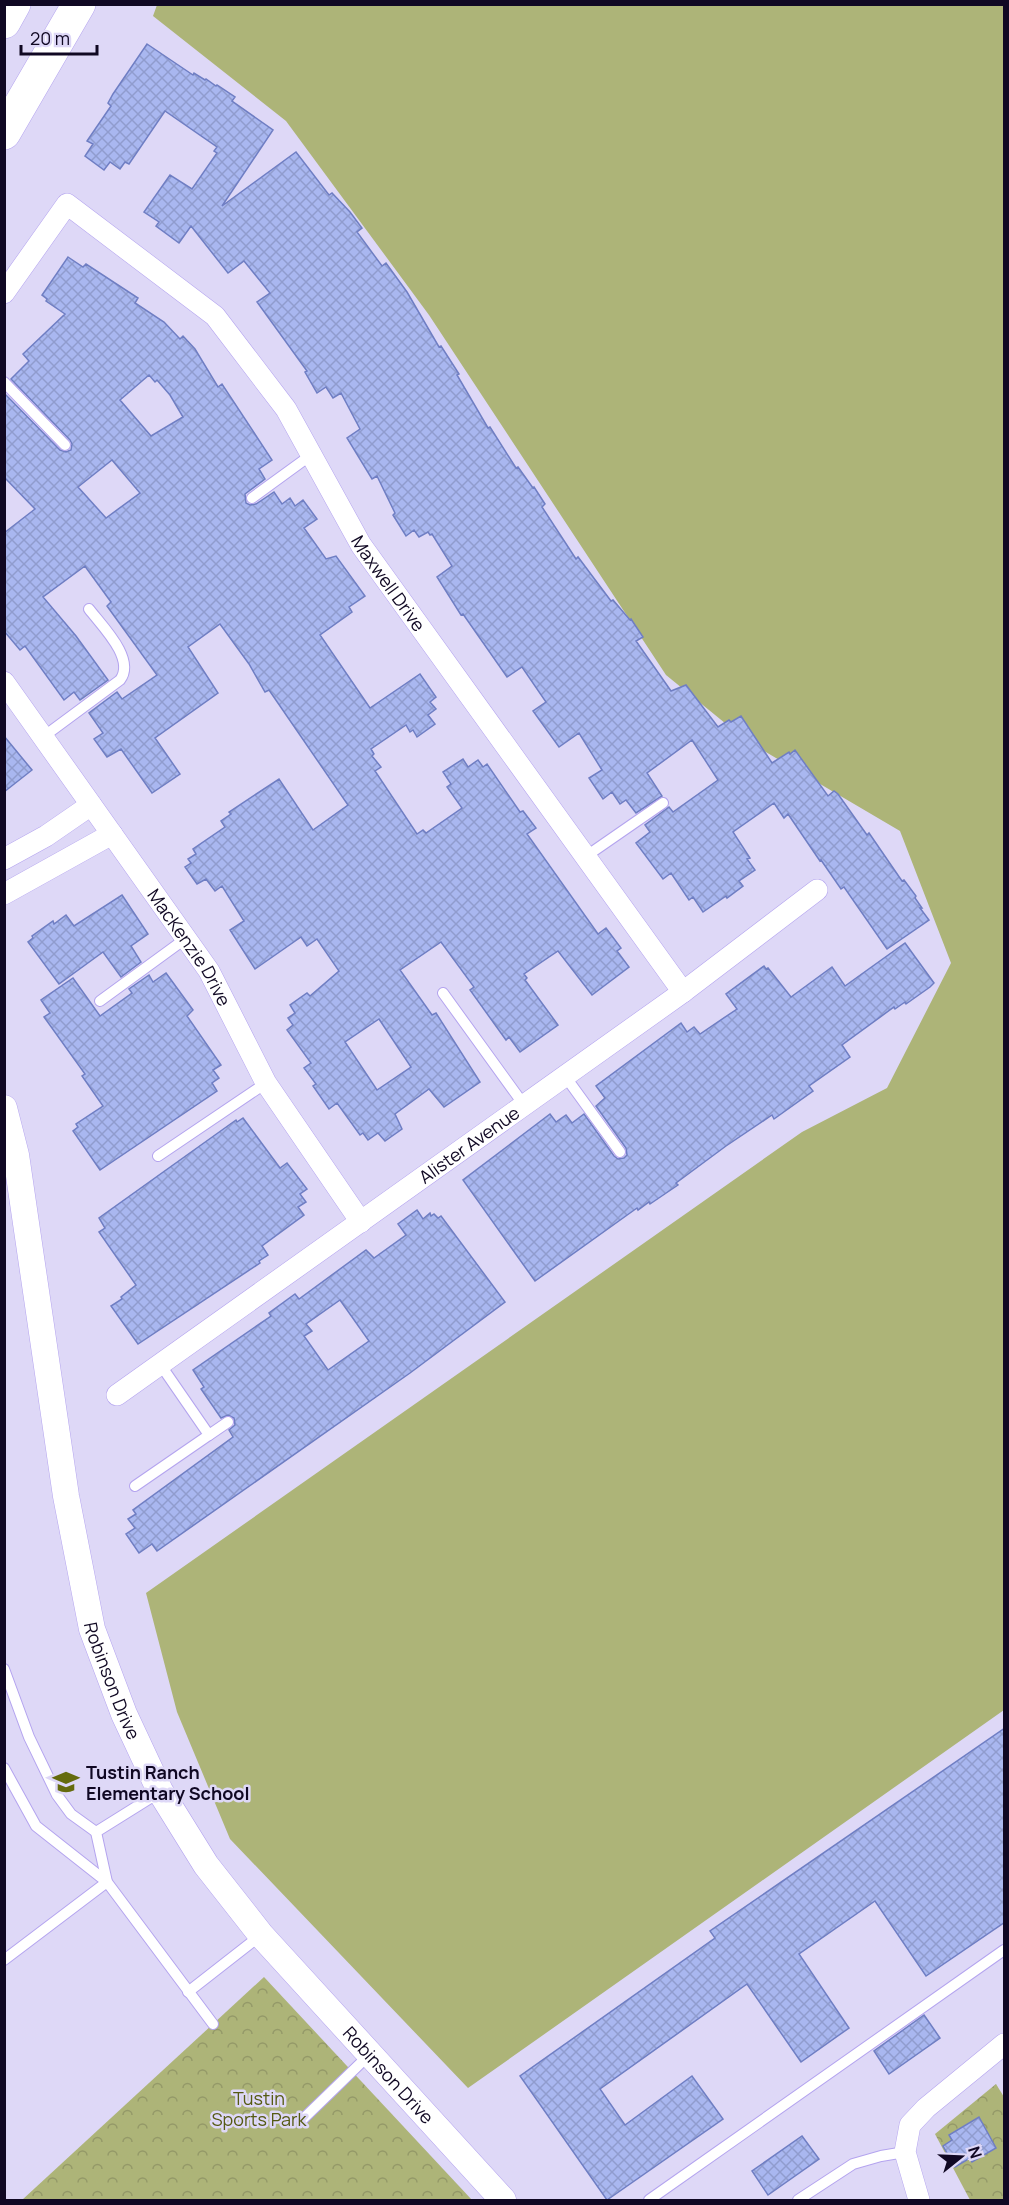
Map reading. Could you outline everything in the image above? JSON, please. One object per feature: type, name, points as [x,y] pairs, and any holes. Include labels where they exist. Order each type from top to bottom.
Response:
[{"type":"main road","points":[[4,22],[14,4]]},
{"type":"main road","points":[[4,133],[79,4]]},
{"type":"street","name":"Maxwell Drive","points":[[4,293],[67,204],[215,316],[286,409],[361,545],[683,992]]},
{"type":"street","name":"MacKenzie Drive","points":[[7,693],[43,738],[209,971],[266,1083],[361,1221]]},
{"type":"street","points":[[4,859],[46,836],[91,805]]},
{"type":"street","points":[[4,894],[112,834]]},
{"type":"street","name":"Alister Avenue","points":[[117,1395],[683,992],[818,890]]},
{"type":"street","name":"Robinson Drive","points":[[4,1108],[66,1496],[92,1629],[124,1714],[160,1791],[206,1865],[261,1935],[503,2200]]},
{"type":"street","points":[[919,2200],[905,2152],[910,2125],[926,2108],[1005,2044]]},
{"type":"lane","points":[[4,382],[65,445]]},
{"type":"lane","points":[[252,498],[311,455]]},
{"type":"lane","points":[[43,738],[120,680],[124,674],[126,666],[116,644],[89,609]]},
{"type":"lane","points":[[585,857],[663,803]]},
{"type":"lane","points":[[99,1001],[185,939]]},
{"type":"lane","points":[[443,993],[525,1105]]},
{"type":"lane","points":[[565,1076],[620,1152]]},
{"type":"lane","points":[[158,1156],[266,1083]]},
{"type":"lane","points":[[160,1364],[209,1435]]},
{"type":"lane","points":[[135,1486],[228,1422]]},
{"type":"lane","points":[[4,1669],[29,1737],[57,1795],[71,1814],[96,1832],[107,1882]]},
{"type":"lane","points":[[4,1768],[36,1826],[107,1882],[213,2024]]},
{"type":"lane","points":[[96,1832],[160,1791]]},
{"type":"lane","points":[[4,1960],[107,1882]]},
{"type":"lane","points":[[188,1992],[261,1935]]},
{"type":"lane","points":[[649,2200],[1003,1955]]},
{"type":"lane","points":[[302,2120],[369,2055]]},
{"type":"lane","points":[[798,2200],[853,2164],[905,2152]]},
{"type":"green space","points":[[157,5],[1004,5],[1004,1710],[468,2088],[230,1839],[177,1712],[146,1593],[802,1132],[887,1088],[951,963],[900,831],[747,741],[666,675],[429,315],[286,121],[153,16]]},
{"type":"green space","name":"Tustin Sports Park","points":[[264,1977],[472,2200],[22,2200]]},
{"type":"green space","points":[[996,2084],[1004,2097],[1004,2200],[970,2200],[935,2134]]},
{"type":"building","points":[[147,44],[193,75],[194,73],[206,79],[235,97],[232,101],[273,130],[222,206],[296,152],[329,195],[332,193],[350,212],[362,228],[357,232],[382,266],[386,263],[407,292],[439,347],[441,346],[459,374],[457,375],[488,428],[490,427],[516,468],[518,467],[534,487],[545,504],[542,507],[576,559],[578,557],[611,601],[613,600],[631,619],[643,637],[636,641],[671,691],[686,685],[718,727],[741,716],[772,763],[795,750],[828,796],[834,791],[838,794],[867,835],[869,833],[902,881],[904,880],[916,896],[922,908],[920,908],[929,920],[887,949],[844,887],[841,889],[820,861],[788,814],[784,818],[774,803],[733,832],[755,870],[739,881],[743,886],[727,898],[726,896],[703,912],[693,897],[689,900],[671,873],[663,879],[636,843],[650,832],[645,825],[669,807],[673,812],[718,780],[692,740],[647,773],[662,796],[636,813],[626,800],[620,804],[612,792],[603,799],[589,778],[602,770],[579,733],[559,747],[533,711],[546,702],[522,667],[507,677],[463,614],[461,615],[437,577],[452,566],[432,534],[428,532],[419,537],[414,530],[406,536],[393,515],[395,513],[377,476],[372,479],[347,438],[360,429],[341,393],[333,398],[326,387],[317,393],[305,372],[307,371],[257,302],[270,293],[244,261],[228,273],[191,226],[179,243],[156,226],[159,222],[144,212],[170,175],[192,189],[217,153],[214,151],[217,147],[165,111],[129,164],[125,162],[120,169],[110,162],[104,170],[85,156],[93,144],[87,141],[111,106],[108,103]]},
{"type":"building","points":[[68,257],[83,267],[86,264],[138,298],[135,303],[164,322],[180,339],[183,336],[195,349],[218,387],[222,384],[272,460],[259,469],[265,479],[245,494],[246,503],[256,504],[274,492],[282,504],[290,498],[295,506],[303,500],[317,519],[304,528],[326,559],[336,556],[365,596],[349,607],[352,612],[320,635],[370,708],[420,674],[436,697],[430,702],[436,709],[428,715],[435,724],[417,737],[406,725],[371,749],[374,754],[372,756],[381,767],[375,771],[417,834],[423,830],[426,833],[462,808],[447,787],[451,784],[443,772],[463,759],[468,767],[478,760],[483,767],[487,764],[520,812],[523,811],[536,828],[527,834],[598,934],[606,928],[621,948],[617,951],[629,967],[592,995],[558,951],[524,974],[527,978],[525,980],[558,1025],[520,1052],[509,1037],[506,1040],[470,990],[474,987],[441,942],[400,970],[432,1015],[436,1013],[480,1082],[444,1107],[429,1089],[395,1114],[402,1129],[385,1141],[378,1133],[368,1140],[363,1133],[360,1135],[337,1103],[329,1109],[313,1086],[316,1084],[304,1068],[311,1063],[287,1030],[293,1025],[288,1018],[295,1013],[290,1005],[307,993],[310,996],[339,971],[317,939],[307,946],[301,937],[255,969],[230,930],[244,921],[222,886],[215,891],[206,879],[197,884],[185,867],[191,863],[188,859],[196,854],[193,849],[225,827],[221,821],[231,814],[229,812],[279,779],[313,830],[348,805],[269,690],[265,692],[249,664],[220,624],[188,647],[218,693],[155,738],[180,774],[152,793],[121,749],[107,757],[94,739],[103,733],[89,713],[117,692],[122,699],[157,675],[107,606],[111,602],[85,566],[43,597],[76,636],[108,680],[80,700],[74,692],[64,700],[25,646],[20,650],[4,631],[4,533],[35,509],[4,477],[4,393],[60,450],[66,452],[71,450],[72,444],[11,379],[29,361],[23,354],[65,314],[46,301],[47,299],[42,295]],"holes":[[[149,375],[155,382],[157,380],[170,395],[183,417],[151,436],[120,400]],[[112,460],[140,493],[106,518],[78,487]],[[379,1019],[411,1067],[377,1090],[345,1042]]]},
{"type":"building","points":[[4,736],[32,770],[4,792]]},
{"type":"building","points":[[122,895],[148,934],[131,946],[141,962],[121,977],[103,952],[59,984],[28,942],[33,938],[32,936],[66,915],[74,926]]},
{"type":"building","points":[[905,943],[934,983],[930,987],[906,1004],[905,1002],[895,1009],[894,1007],[842,1045],[850,1057],[809,1086],[813,1091],[774,1119],[772,1115],[726,1146],[676,1183],[678,1185],[650,1204],[649,1202],[638,1210],[637,1208],[535,1281],[463,1180],[550,1114],[556,1122],[566,1115],[572,1123],[584,1114],[614,1156],[618,1159],[624,1158],[627,1155],[626,1148],[596,1106],[605,1098],[596,1086],[681,1023],[687,1032],[694,1027],[700,1034],[737,1009],[726,994],[764,966],[791,997],[832,967],[845,986]]},
{"type":"building","points":[[166,973],[193,1010],[187,1016],[221,1065],[213,1070],[219,1078],[212,1083],[217,1091],[100,1170],[73,1131],[78,1127],[76,1124],[103,1106],[82,1076],[85,1074],[44,1017],[50,1013],[41,1000],[73,978],[100,1016],[132,993],[129,989],[149,975],[153,982]]},
{"type":"building","points":[[243,1118],[280,1168],[287,1163],[307,1189],[300,1194],[306,1202],[298,1207],[304,1215],[262,1246],[268,1255],[259,1261],[260,1263],[138,1344],[111,1306],[136,1285],[99,1232],[105,1228],[99,1218],[236,1120],[237,1122]]},
{"type":"building","points":[[417,1210],[423,1219],[430,1213],[431,1216],[434,1214],[438,1218],[441,1216],[505,1302],[410,1373],[157,1551],[152,1544],[139,1553],[126,1534],[135,1528],[128,1519],[136,1514],[133,1510],[233,1437],[229,1430],[235,1425],[234,1418],[228,1415],[221,1418],[201,1389],[204,1387],[193,1370],[271,1316],[269,1313],[295,1294],[299,1299],[366,1250],[374,1258],[406,1235],[398,1224]],"holes":[[[340,1300],[369,1341],[328,1370],[304,1336],[312,1331],[306,1324]]]},
{"type":"building","points":[[1005,1728],[1005,1922],[926,1976],[875,1901],[799,1954],[849,2028],[801,2062],[747,1984],[600,2089],[625,2125],[692,2076],[723,2119],[607,2200],[520,2076],[715,1938],[710,1931]]},
{"type":"building","points":[[924,2015],[940,2038],[889,2074],[874,2051]]},
{"type":"building","points":[[979,2117],[996,2148],[972,2162],[970,2158],[955,2167],[943,2146],[952,2140],[949,2135]]},
{"type":"building","points":[[802,2136],[819,2159],[768,2195],[752,2171]]},
{"type":"place","name":"Tustin Ranch Elementary School","points":[[66,1782]]}]
